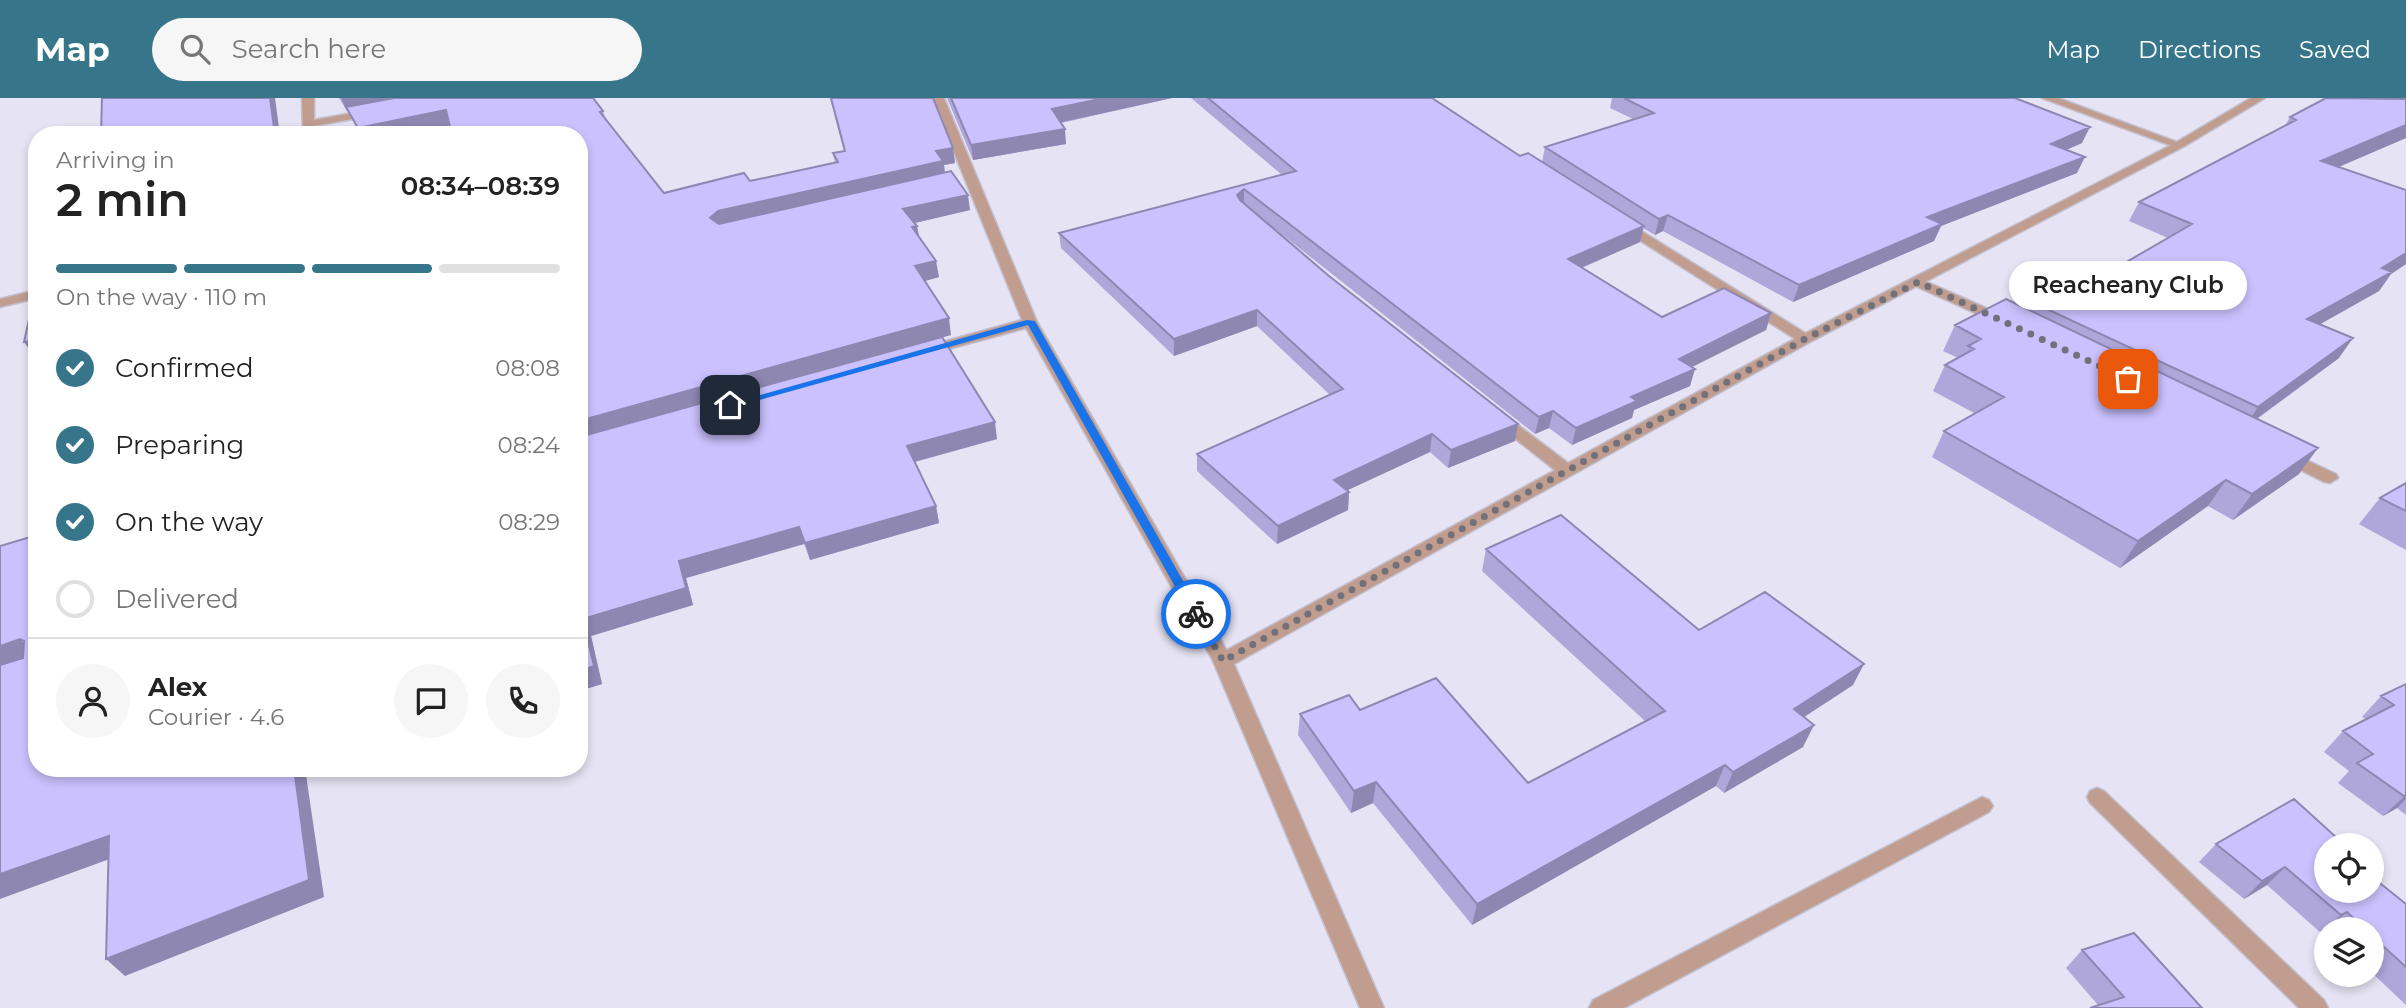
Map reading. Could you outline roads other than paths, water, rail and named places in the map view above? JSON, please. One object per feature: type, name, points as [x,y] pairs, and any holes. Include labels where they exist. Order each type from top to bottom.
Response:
[{"type":"street","points":[[308,126],[309,98]]},
{"type":"street","points":[[938,98],[963,179],[1030,321],[1223,661],[1372,1008]]},
{"type":"street","points":[[2048,98],[2179,145]]},
{"type":"street","points":[[1223,661],[1805,339],[2179,145],[2259,98]]},
{"type":"street","points":[[320,126],[384,110]]},
{"type":"street","points":[[1611,216],[1805,339]]},
{"type":"street","points":[[1918,282],[2016,326]]},
{"type":"street","points":[[0,303],[28,296]]},
{"type":"street","points":[[913,354],[1030,321]]},
{"type":"street","points":[[1493,413],[1566,470]]},
{"type":"street","points":[[2277,451],[2330,478]]},
{"type":"street","points":[[2096,797],[2316,1008]]},
{"type":"street","points":[[1601,1008],[1982,806]]},
{"type":"place","name":"Reacheany Club","points":[[2128,379]]}]
